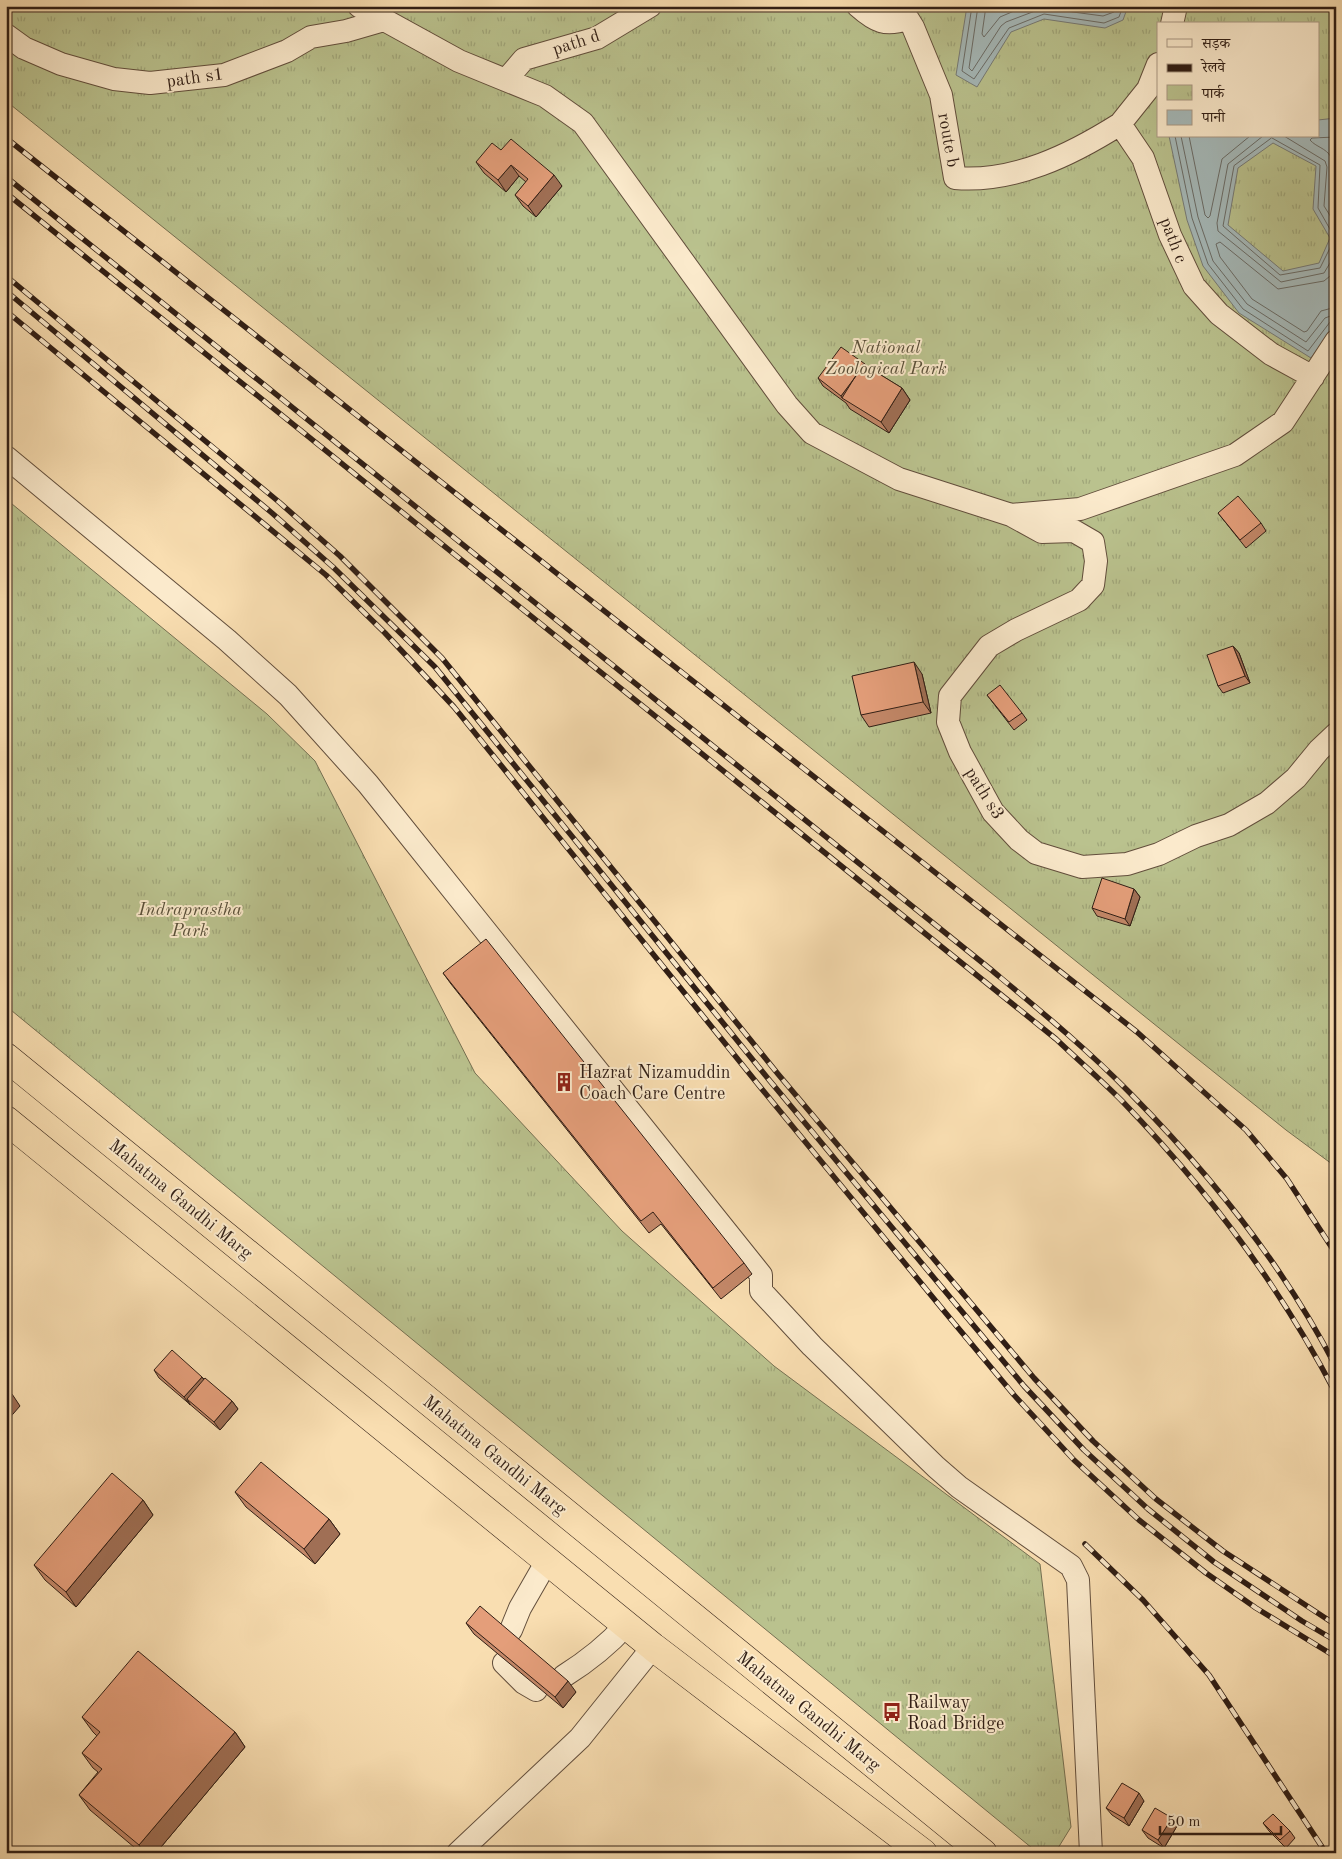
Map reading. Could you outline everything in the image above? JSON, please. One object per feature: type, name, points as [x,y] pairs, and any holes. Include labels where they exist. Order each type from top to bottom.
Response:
[{"type":"highway","name":"Mahatma Gandhi Marg","points":[[6,1057],[983,1853]]},
{"type":"highway","points":[[6,1120],[653,1647],[923,1853]]},
{"type":"street","points":[[359,6],[459,61],[545,96],[584,123],[787,405],[812,433],[899,479],[1011,515],[1080,509],[1235,455],[1283,422],[1336,341]]},
{"type":"street","name":"path d","points":[[506,80],[524,59],[597,38],[650,6]]},
{"type":"street","name":"route b","points":[[858,6],[870,16],[891,24],[908,19],[913,27],[941,95],[955,178],[988,178],[1038,165],[1068,154],[1120,124]]},
{"type":"street","points":[[1172,22],[1176,6]]},
{"type":"street","name":"path s1","points":[[6,35],[24,48],[61,64],[114,79],[150,83],[224,75],[287,51],[311,37],[346,31],[384,20]]},
{"type":"street","points":[[1120,124],[1148,90],[1157,67]]},
{"type":"street","name":"path c","points":[[1120,124],[1143,158],[1179,258],[1194,286],[1219,314],[1271,354],[1312,377]]},
{"type":"street","points":[[6,457],[227,640],[288,695],[368,784],[761,1275],[761,1291],[812,1346],[936,1467],[959,1487],[1071,1566],[1078,1580],[1091,1853]]},
{"type":"street","name":"path s3","points":[[1011,515],[1042,532],[1074,531],[1093,542],[1096,561],[1093,585],[1079,600],[1016,630],[989,646],[950,696],[948,722],[960,752],[993,812],[1019,840],[1036,853],[1082,867],[1127,864],[1159,854],[1196,836],[1229,825],[1266,803],[1296,778],[1319,750],[1336,734]]},
{"type":"street","points":[[511,1630],[520,1608],[547,1561]]},
{"type":"street","points":[[564,1676],[610,1643],[626,1625]]},
{"type":"street","points":[[458,1853],[580,1738],[653,1647]]},
{"type":"street","points":[[504,1663],[524,1683],[536,1690]]},
{"type":"green space","name":"National Zoological Park","points":[[6,6],[1336,6],[1336,1167],[1286,1130],[6,101]]},
{"type":"green space","name":"Indraprastha Park","points":[[6,499],[267,714],[315,761],[475,1073],[622,1231],[774,1366],[1040,1564],[1071,1827],[1055,1853],[1038,1853],[6,1006]]},
{"type":"water","points":[[967,6],[1128,6],[1123,20],[1105,28],[1044,19],[1011,32],[977,87],[956,75]]},
{"type":"water","points":[[1336,118],[1336,323],[1311,358],[1239,313],[1203,266],[1187,220],[1169,138],[1320,138],[1320,120]],"holes":[[[1273,143],[1316,166],[1313,209],[1330,238],[1319,263],[1283,271],[1228,225],[1238,168]]]},
{"type":"building","points":[[511,139],[554,175],[528,206],[515,195],[528,179],[511,165],[498,180],[476,162],[492,143],[501,150]]},
{"type":"building","points":[[841,347],[865,364],[863,364],[841,396],[818,378]]},
{"type":"building","points":[[863,364],[902,388],[881,422],[842,398]]},
{"type":"building","points":[[1238,496],[1261,523],[1240,540],[1218,513]]},
{"type":"building","points":[[1233,646],[1245,676],[1218,686],[1207,655]]},
{"type":"building","points":[[914,662],[923,702],[861,715],[852,676]]},
{"type":"building","points":[[1000,685],[1022,713],[1009,722],[987,695]]},
{"type":"building","points":[[1102,878],[1134,889],[1125,919],[1092,908]]},
{"type":"building","name":"Hazrat Nizamuddin Coach Care Centre","points":[[486,939],[744,1263],[713,1288],[653,1212],[641,1221],[443,973]]},
{"type":"building","points":[[172,1350],[202,1377],[184,1397],[154,1370]]},
{"type":"building","points":[[205,1378],[232,1401],[214,1422],[187,1399]]},
{"type":"building","points":[[6,1389],[12,1394],[6,1401]]},
{"type":"building","points":[[261,1462],[329,1519],[304,1549],[235,1492]]},
{"type":"building","points":[[112,1473],[143,1500],[66,1592],[34,1565]]},
{"type":"building","points":[[480,1606],[568,1681],[555,1697],[466,1623]]},
{"type":"building","points":[[138,1651],[235,1732],[139,1845],[79,1795],[102,1769],[82,1753],[100,1732],[82,1717]]},
{"type":"building","points":[[1122,1783],[1139,1793],[1124,1818],[1106,1808]]},
{"type":"building","points":[[1155,1808],[1172,1818],[1158,1840],[1142,1830]]},
{"type":"building","points":[[1273,1814],[1290,1831],[1280,1840],[1263,1823]]},
{"type":"railway","points":[[6,138],[1137,1032],[1246,1130],[1287,1179],[1336,1254]]},
{"type":"railway","points":[[6,177],[989,968],[1079,1044],[1159,1124],[1216,1188],[1269,1257],[1293,1293],[1336,1367]]},
{"type":"railway","points":[[6,193],[1056,1039],[1122,1101],[1153,1134],[1212,1204],[1240,1240],[1291,1315],[1336,1394]]},
{"type":"railway","points":[[6,276],[279,502],[340,556],[442,658],[778,1074],[1034,1378],[1093,1441],[1156,1499],[1223,1551],[1336,1625]]},
{"type":"railway","points":[[6,291],[272,513],[333,567],[435,667],[770,1081],[1024,1386],[1084,1450],[1148,1509],[1214,1562],[1302,1621],[1336,1641]]},
{"type":"railway","points":[[6,311],[326,575],[385,633],[454,707],[761,1088],[944,1311],[1014,1395],[1074,1460],[1139,1520],[1206,1573],[1256,1608],[1336,1657]]},
{"type":"railway","points":[[1085,1544],[1143,1600],[1209,1675],[1326,1853]]},
{"type":"place","name":"Hazrat Nizamuddin Coach Care Centre","points":[[564,1082]]},
{"type":"place","name":"Railway Road Bridge","points":[[892,1712]]}]
